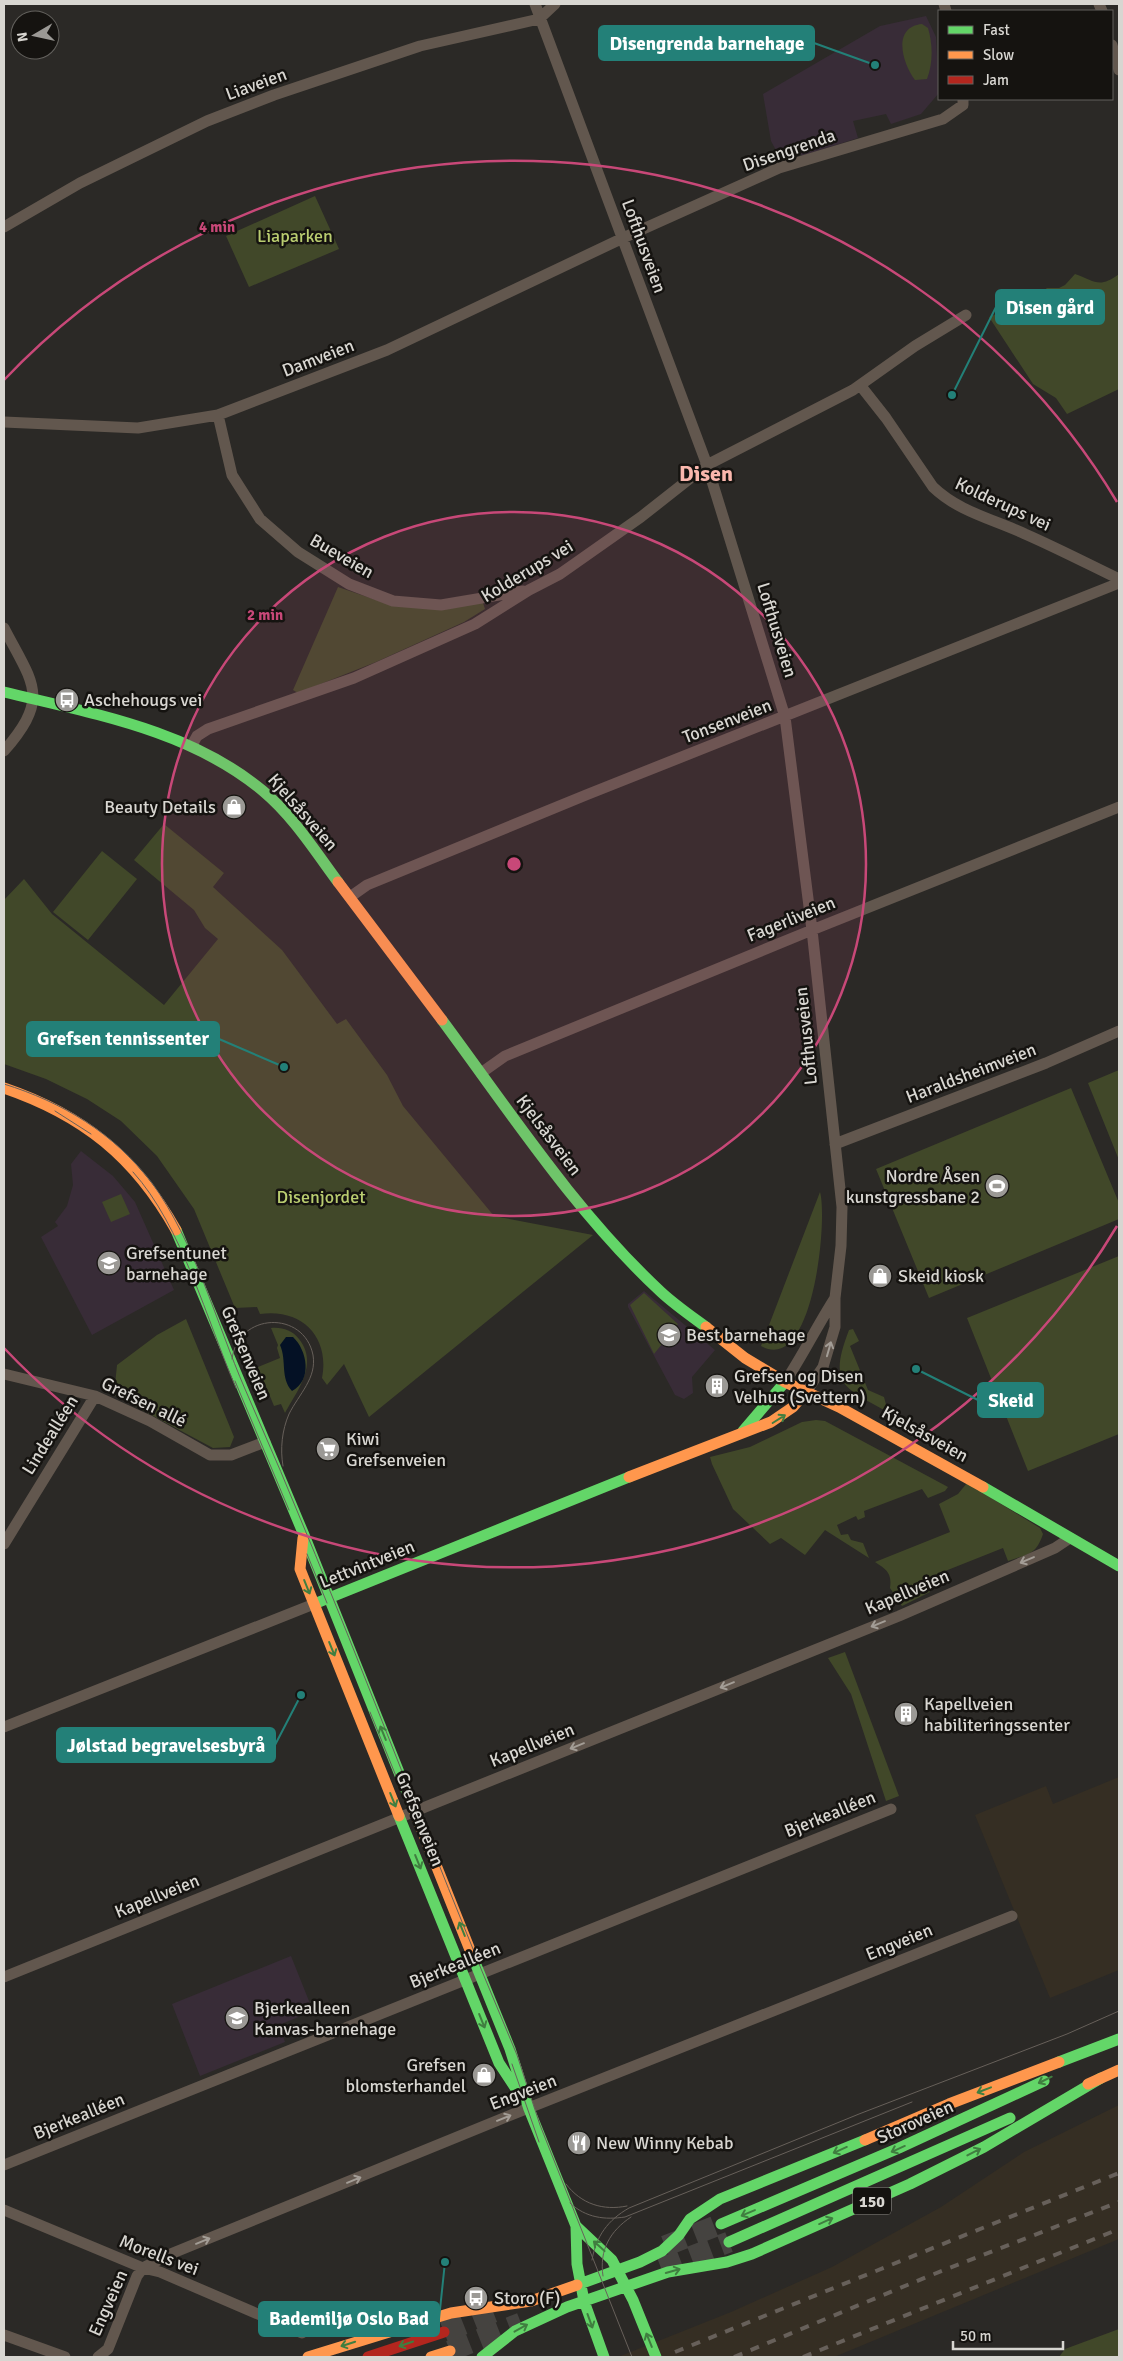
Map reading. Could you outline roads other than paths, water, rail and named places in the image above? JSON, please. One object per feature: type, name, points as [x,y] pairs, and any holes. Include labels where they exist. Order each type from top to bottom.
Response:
[{"type":"main road","name":"Kjelsåsveien","points":[[4,692],[120,722],[192,744],[235,768],[268,794],[294,823],[580,1204],[630,1261],[662,1293],[745,1358],[785,1382],[872,1425],[1119,1566]]},
{"type":"main road","name":"Grefsenveien","points":[[4,1088],[33,1098],[83,1123],[124,1157],[149,1186],[179,1238],[304,1535],[514,2058],[529,2109],[576,2226],[580,2283],[584,2301],[604,2357]]},
{"type":"main road","name":"Lettvintveien","points":[[743,1431],[785,1382]]},
{"type":"main road","name":"Lettvintveien","points":[[314,1604],[743,1431],[764,1427],[776,1421],[798,1404],[806,1392]]},
{"type":"main road","name":"Grefsenveien","points":[[304,1535],[300,1569],[499,2063],[529,2109]]},
{"type":"main road","name":"Storoveien","points":[[721,2224],[952,2124],[1062,2072],[1119,2040]]},
{"type":"main road","name":"150","points":[[308,2357],[451,2313],[531,2301],[618,2270],[662,2251],[679,2235],[690,2219],[720,2199],[822,2158],[940,2107],[1119,2040]]},
{"type":"main road","name":"Storoveien","points":[[729,2242],[1119,2070]]},
{"type":"main road","name":"150","points":[[627,2287],[683,2268],[735,2259],[829,2220],[910,2184],[984,2147],[1101,2078]]},
{"type":"main road","name":"Grefsenveien","points":[[576,2226],[606,2252],[618,2270],[656,2357]]},
{"type":"main road","points":[[482,2357],[515,2331],[584,2301],[627,2287]]},
{"type":"main road","points":[[368,2357],[444,2332]]},
{"type":"main road","points":[[431,2357],[450,2352]]},
{"type":"street","name":"Lofthusveien","points":[[535,4],[707,465],[785,717],[812,930],[842,1207],[840,1271],[835,1298],[834,1327],[823,1367],[806,1392]]},
{"type":"street","points":[[539,19],[555,4]]},
{"type":"street","name":"Liaveien","points":[[4,228],[80,182],[207,121],[274,95],[420,46],[539,19]]},
{"type":"street","points":[[1113,49],[1119,70]]},
{"type":"street","name":"Disengrenda","points":[[623,238],[779,168],[943,119],[963,105],[963,100]]},
{"type":"street","name":"Damveien","points":[[4,422],[138,428],[218,415],[387,350],[623,238]]},
{"type":"street","name":"Kolderups vei","points":[[192,744],[197,736],[208,729],[354,678],[475,624],[529,590],[560,574],[641,517],[707,465],[860,385],[915,346],[966,315]]},
{"type":"street","name":"Kolderups vei","points":[[860,385],[886,418],[933,487],[942,496],[962,508],[1026,534],[1119,580]]},
{"type":"street","name":"Bueveien","points":[[218,415],[232,474],[260,519],[298,552],[349,584],[393,601],[441,605],[529,590]]},
{"type":"street","name":"Tonsenveien","points":[[350,897],[384,878],[586,795],[1119,583]]},
{"type":"street","points":[[4,628],[30,679],[33,700],[28,720],[4,750]]},
{"type":"street","name":"Fagerliveien","points":[[481,1073],[505,1056],[1119,807]]},
{"type":"street","name":"Haraldsheimveien","points":[[835,1144],[1046,1063],[1119,1032]]},
{"type":"street","name":"Lofthusveien","points":[[785,1382],[835,1298]]},
{"type":"street","name":"Grefsen allé","points":[[4,1374],[95,1396],[150,1421],[210,1455],[231,1454],[264,1442]]},
{"type":"street","name":"Lindealléen","points":[[4,1544],[95,1396]]},
{"type":"street","name":"Kapellveien","points":[[4,1977],[899,1616],[1054,1548],[1070,1538]]},
{"type":"street","name":"Lettvintveien","points":[[4,1727],[314,1604]]},
{"type":"street","name":"Bjerkealléen","points":[[4,2165],[891,1809]]},
{"type":"street","name":"Engveien","points":[[98,2357],[108,2349],[137,2276],[143,2268],[168,2255],[1012,1916]]},
{"type":"street","name":"Morells vei","points":[[4,2210],[143,2268],[160,2272],[302,2333]]},
{"type":"street","points":[[4,2335],[65,2357]]},
{"type":"water","points":[[286,1337],[293,1337],[298,1343],[302,1349],[306,1365],[303,1380],[292,1391],[286,1381],[280,1345]]},
{"type":"tunnel","points":[[665,2246],[721,2224]]},
{"type":"tunnel","points":[[661,2268],[729,2242]]},
{"type":"tunnel","points":[[444,2332],[499,2310]]},
{"type":"tunnel","points":[[450,2351],[521,2323]]},
{"type":"tram line","points":[[4,1084],[46,1100],[104,1134],[137,1165],[152,1183],[181,1231],[204,1283],[234,1363],[315,1554],[448,1889],[517,2055],[540,2125],[632,2357]]},
{"type":"tram line","points":[[55,1111],[91,1134]]},
{"type":"tram line","points":[[133,1172],[166,1219],[179,1246],[236,1388]]},
{"type":"tram line","points":[[232,1359],[237,1343],[246,1332],[258,1325],[271,1322],[285,1324],[297,1330],[307,1340],[314,1363],[310,1379],[289,1414],[285,1426],[282,1440],[283,1466]]},
{"type":"tram line","points":[[235,1381],[289,1510]]},
{"type":"tram line","points":[[307,1554],[327,1603]]},
{"type":"tram line","points":[[370,1712],[413,1818]]},
{"type":"tram line","points":[[592,2260],[597,2243],[604,2230],[609,2223],[629,2208],[859,2114],[1067,2034],[1119,2011]]},
{"type":"tram line","points":[[512,2064],[539,2142]]},
{"type":"tram line","points":[[570,2203],[583,2212],[596,2217],[625,2217],[912,2102]]},
{"type":"tram line","points":[[566,2184],[578,2197],[601,2207],[627,2206]]},
{"type":"tram line","points":[[603,2276],[603,2258],[608,2242],[617,2228],[631,2217]]},
{"type":"railway","points":[[675,2352],[1119,2173]]},
{"type":"railway","points":[[734,2357],[929,2276],[1119,2202]]},
{"type":"railway","points":[[803,2357],[1119,2229]]},
{"type":"place","name":"Disengrenda barnehage","points":[[875,65]]},
{"type":"place","name":"Disen gård","points":[[952,395]]},
{"type":"place","name":"Aschehougs vei","points":[[67,700]]},
{"type":"place","name":"Beauty Details","points":[[234,807]]},
{"type":"place","name":"Grefsen tennissenter","points":[[284,1067]]},
{"type":"place","name":"Nordre Åsen kunstgressbane 2","points":[[997,1186]]},
{"type":"place","name":"Grefsentunet barnehage","points":[[109,1263]]},
{"type":"place","name":"Skeid kiosk","points":[[880,1276]]},
{"type":"place","name":"Best barnehage","points":[[669,1335]]},
{"type":"place","name":"Skeid","points":[[916,1369]]},
{"type":"place","name":"Grefsen og Disen Velhus (Svettern)","points":[[717,1386]]},
{"type":"place","name":"Kiwi Grefsenveien","points":[[328,1449]]},
{"type":"place","name":"Jølstad begravelsesbyrå","points":[[301,1695]]},
{"type":"place","name":"Kapellveien habiliteringssenter","points":[[906,1714]]},
{"type":"place","name":"Bjerkealleen Kanvas-barnehage","points":[[237,2018]]},
{"type":"place","name":"Grefsen blomsterhandel","points":[[484,2075]]},
{"type":"place","name":"New Winny Kebab","points":[[579,2143]]},
{"type":"place","name":"Bademiljø Oslo Bad","points":[[445,2262]]},
{"type":"place","name":"Storo (F)","points":[[476,2298]]},
{"type":"district","name":"Disen","points":[[706,473]]},
{"type":"park label","name":"Liaparken","points":[[295,236]]},
{"type":"park label","name":"Disenjordet","points":[[321,1197]]}]
